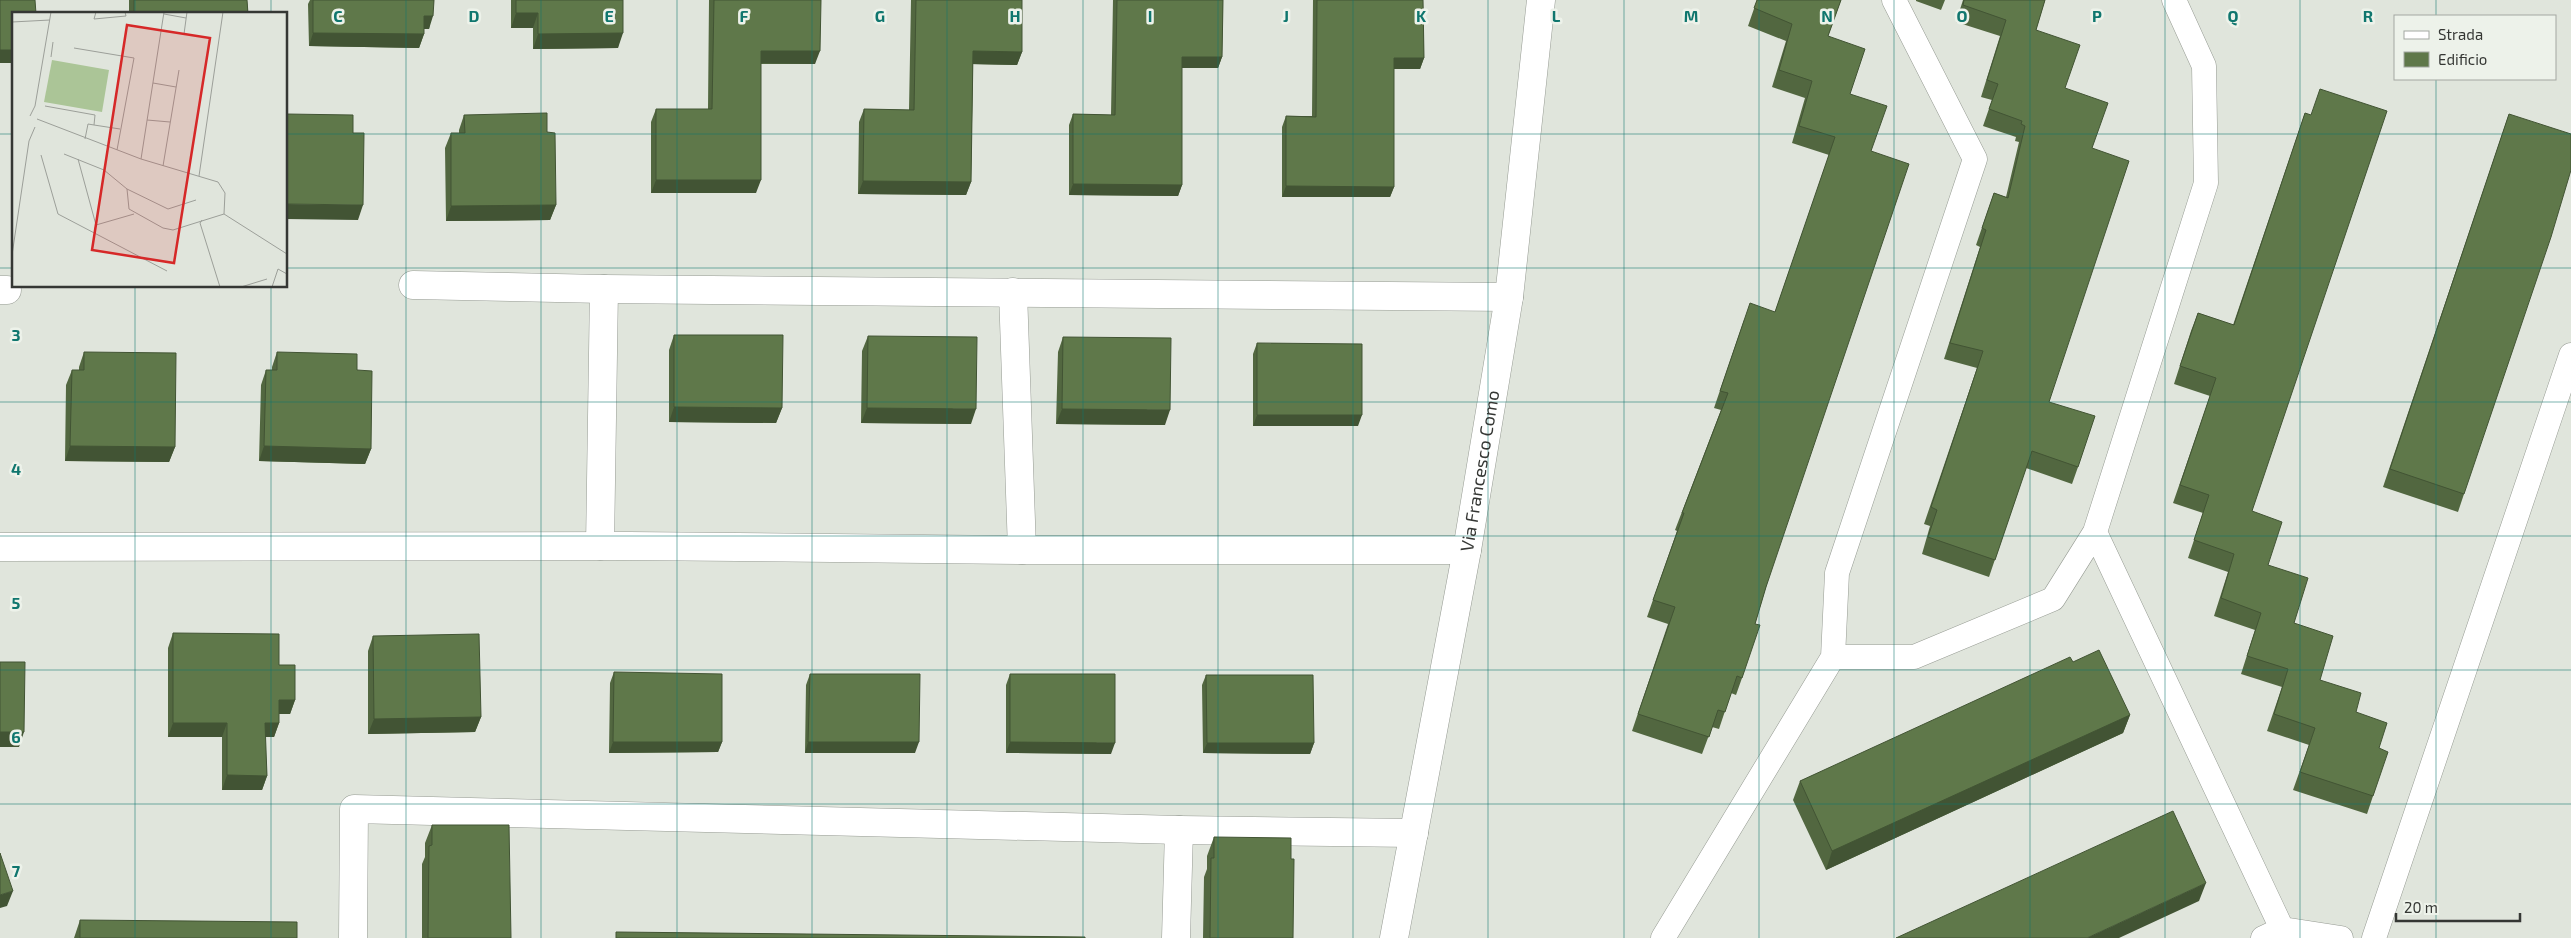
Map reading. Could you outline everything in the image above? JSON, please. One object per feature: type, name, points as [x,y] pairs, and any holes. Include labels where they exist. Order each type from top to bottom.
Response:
[{"type":"street","name":"Via Francesco Como","points":[[1394,938],[1467,550],[1509,297],[1541,0]]},
{"type":"street","points":[[413,285],[604,289],[1509,297]]},
{"type":"street","points":[[600,546],[604,289]]},
{"type":"street","points":[[1012,292],[1022,550]]},
{"type":"street","points":[[0,547],[600,546],[1022,550],[1467,550]]},
{"type":"street","points":[[353,938],[354,809],[1178,830],[1414,833]]},
{"type":"street","points":[[1176,938],[1178,830]]},
{"type":"lane","points":[[1663,938],[1833,657],[1837,573],[1975,158],[1894,0]]},
{"type":"lane","points":[[1833,657],[1914,657],[2053,599],[2095,532],[2206,183],[2204,66],[2174,0]]},
{"type":"lane","points":[[2374,938],[2571,355]]},
{"type":"lane","points":[[2095,532],[2273,934],[2341,938]]},
{"type":"building","points":[[0,0],[35,0],[36,12],[12,12],[12,50],[0,50]]},
{"type":"building","points":[[134,0],[247,0],[248,12],[134,12]]},
{"type":"building","points":[[313,0],[434,0],[433,16],[424,16],[424,34],[313,33]]},
{"type":"building","points":[[516,0],[623,0],[623,33],[538,34],[538,13],[516,13]]},
{"type":"building","points":[[714,0],[821,0],[820,51],[761,51],[761,180],[656,180],[656,109],[712,109]]},
{"type":"building","points":[[916,0],[1022,0],[1022,52],[973,51],[971,182],[863,181],[864,109],[914,110]]},
{"type":"building","points":[[1117,0],[1223,0],[1222,57],[1182,57],[1182,185],[1073,184],[1073,114],[1115,115]]},
{"type":"building","points":[[1317,0],[1423,0],[1424,58],[1394,58],[1394,187],[1286,186],[1286,116],[1316,117]]},
{"type":"building","points":[[1757,0],[1841,0],[1828,36],[1865,49],[1850,94],[1887,106],[1871,151],[1909,164],[1766,587],[1755,624],[1760,625],[1742,678],[1737,676],[1725,712],[1718,710],[1709,737],[1638,714],[1675,607],[1653,600],[1684,513],[1682,513],[1728,393],[1720,391],[1750,303],[1775,312],[1835,137],[1799,126],[1812,81],[1779,70],[1792,24],[1754,8]]},
{"type":"building","points":[[1964,0],[2045,0],[2036,30],[2080,45],[2065,88],[2108,103],[2092,148],[2129,161],[2049,402],[2095,416],[2078,467],[2032,451],[1995,560],[1928,537],[1937,510],[1931,507],[1983,351],[1950,343],[1986,230],[1982,228],[1994,193],[2008,198],[2025,126],[2021,124],[2022,121],[1989,109],[1998,84],[1987,80],[2006,20],[1963,5]]},
{"type":"building","points":[[2320,89],[2387,111],[2252,511],[2282,522],[2268,565],[2308,578],[2294,623],[2333,636],[2320,680],[2361,693],[2356,712],[2387,723],[2379,748],[2388,752],[2373,796],[2300,772],[2315,728],[2274,714],[2288,669],[2247,656],[2261,613],[2221,598],[2234,554],[2194,540],[2209,495],[2180,485],[2216,378],[2180,366],[2198,313],[2234,325],[2305,113],[2311,115]]},
{"type":"building","points":[[547,113],[547,132],[555,133],[556,205],[451,206],[451,133],[465,133],[464,115]]},
{"type":"building","points":[[288,114],[353,115],[353,133],[364,133],[363,205],[288,204]]},
{"type":"building","points":[[2509,114],[2571,134],[2571,170],[2551,237],[2464,494],[2390,469]]},
{"type":"building","points":[[674,335],[783,335],[782,408],[674,407]]},
{"type":"building","points":[[868,336],[977,337],[976,409],[867,408]]},
{"type":"building","points":[[1063,337],[1171,338],[1170,410],[1062,409]]},
{"type":"building","points":[[1257,343],[1362,344],[1362,415],[1257,415]]},
{"type":"building","points":[[84,352],[176,353],[175,447],[70,446],[72,370],[84,370]]},
{"type":"building","points":[[277,352],[357,354],[357,370],[372,371],[371,449],[264,446],[266,370],[277,370]]},
{"type":"building","points":[[173,633],[279,634],[279,665],[295,665],[295,700],[279,700],[279,723],[265,723],[267,776],[227,775],[227,723],[173,723]]},
{"type":"building","points":[[479,634],[481,717],[374,719],[373,636]]},
{"type":"building","points":[[2099,650],[2130,715],[1832,851],[1800,781],[2070,657],[2073,662]]},
{"type":"building","points":[[0,662],[25,662],[24,732],[0,732]]},
{"type":"building","points":[[614,672],[722,674],[722,742],[613,742]]},
{"type":"building","points":[[810,674],[920,674],[919,742],[808,742]]},
{"type":"building","points":[[1010,674],[1115,674],[1115,743],[1010,742]]},
{"type":"building","points":[[1206,675],[1313,675],[1314,743],[1207,743]]},
{"type":"building","points":[[2173,811],[2206,883],[2087,938],[1896,938]]},
{"type":"building","points":[[432,825],[509,825],[511,938],[428,938],[429,846],[432,845]]},
{"type":"building","points":[[1214,837],[1291,838],[1291,859],[1294,859],[1293,938],[1210,938],[1211,858],[1214,858]]},
{"type":"building","points":[[0,853],[13,891],[0,895]]},
{"type":"building","points":[[80,920],[297,922],[297,938],[80,938]]},
{"type":"building","points":[[616,932],[1085,937],[1085,938],[616,938]]}]
